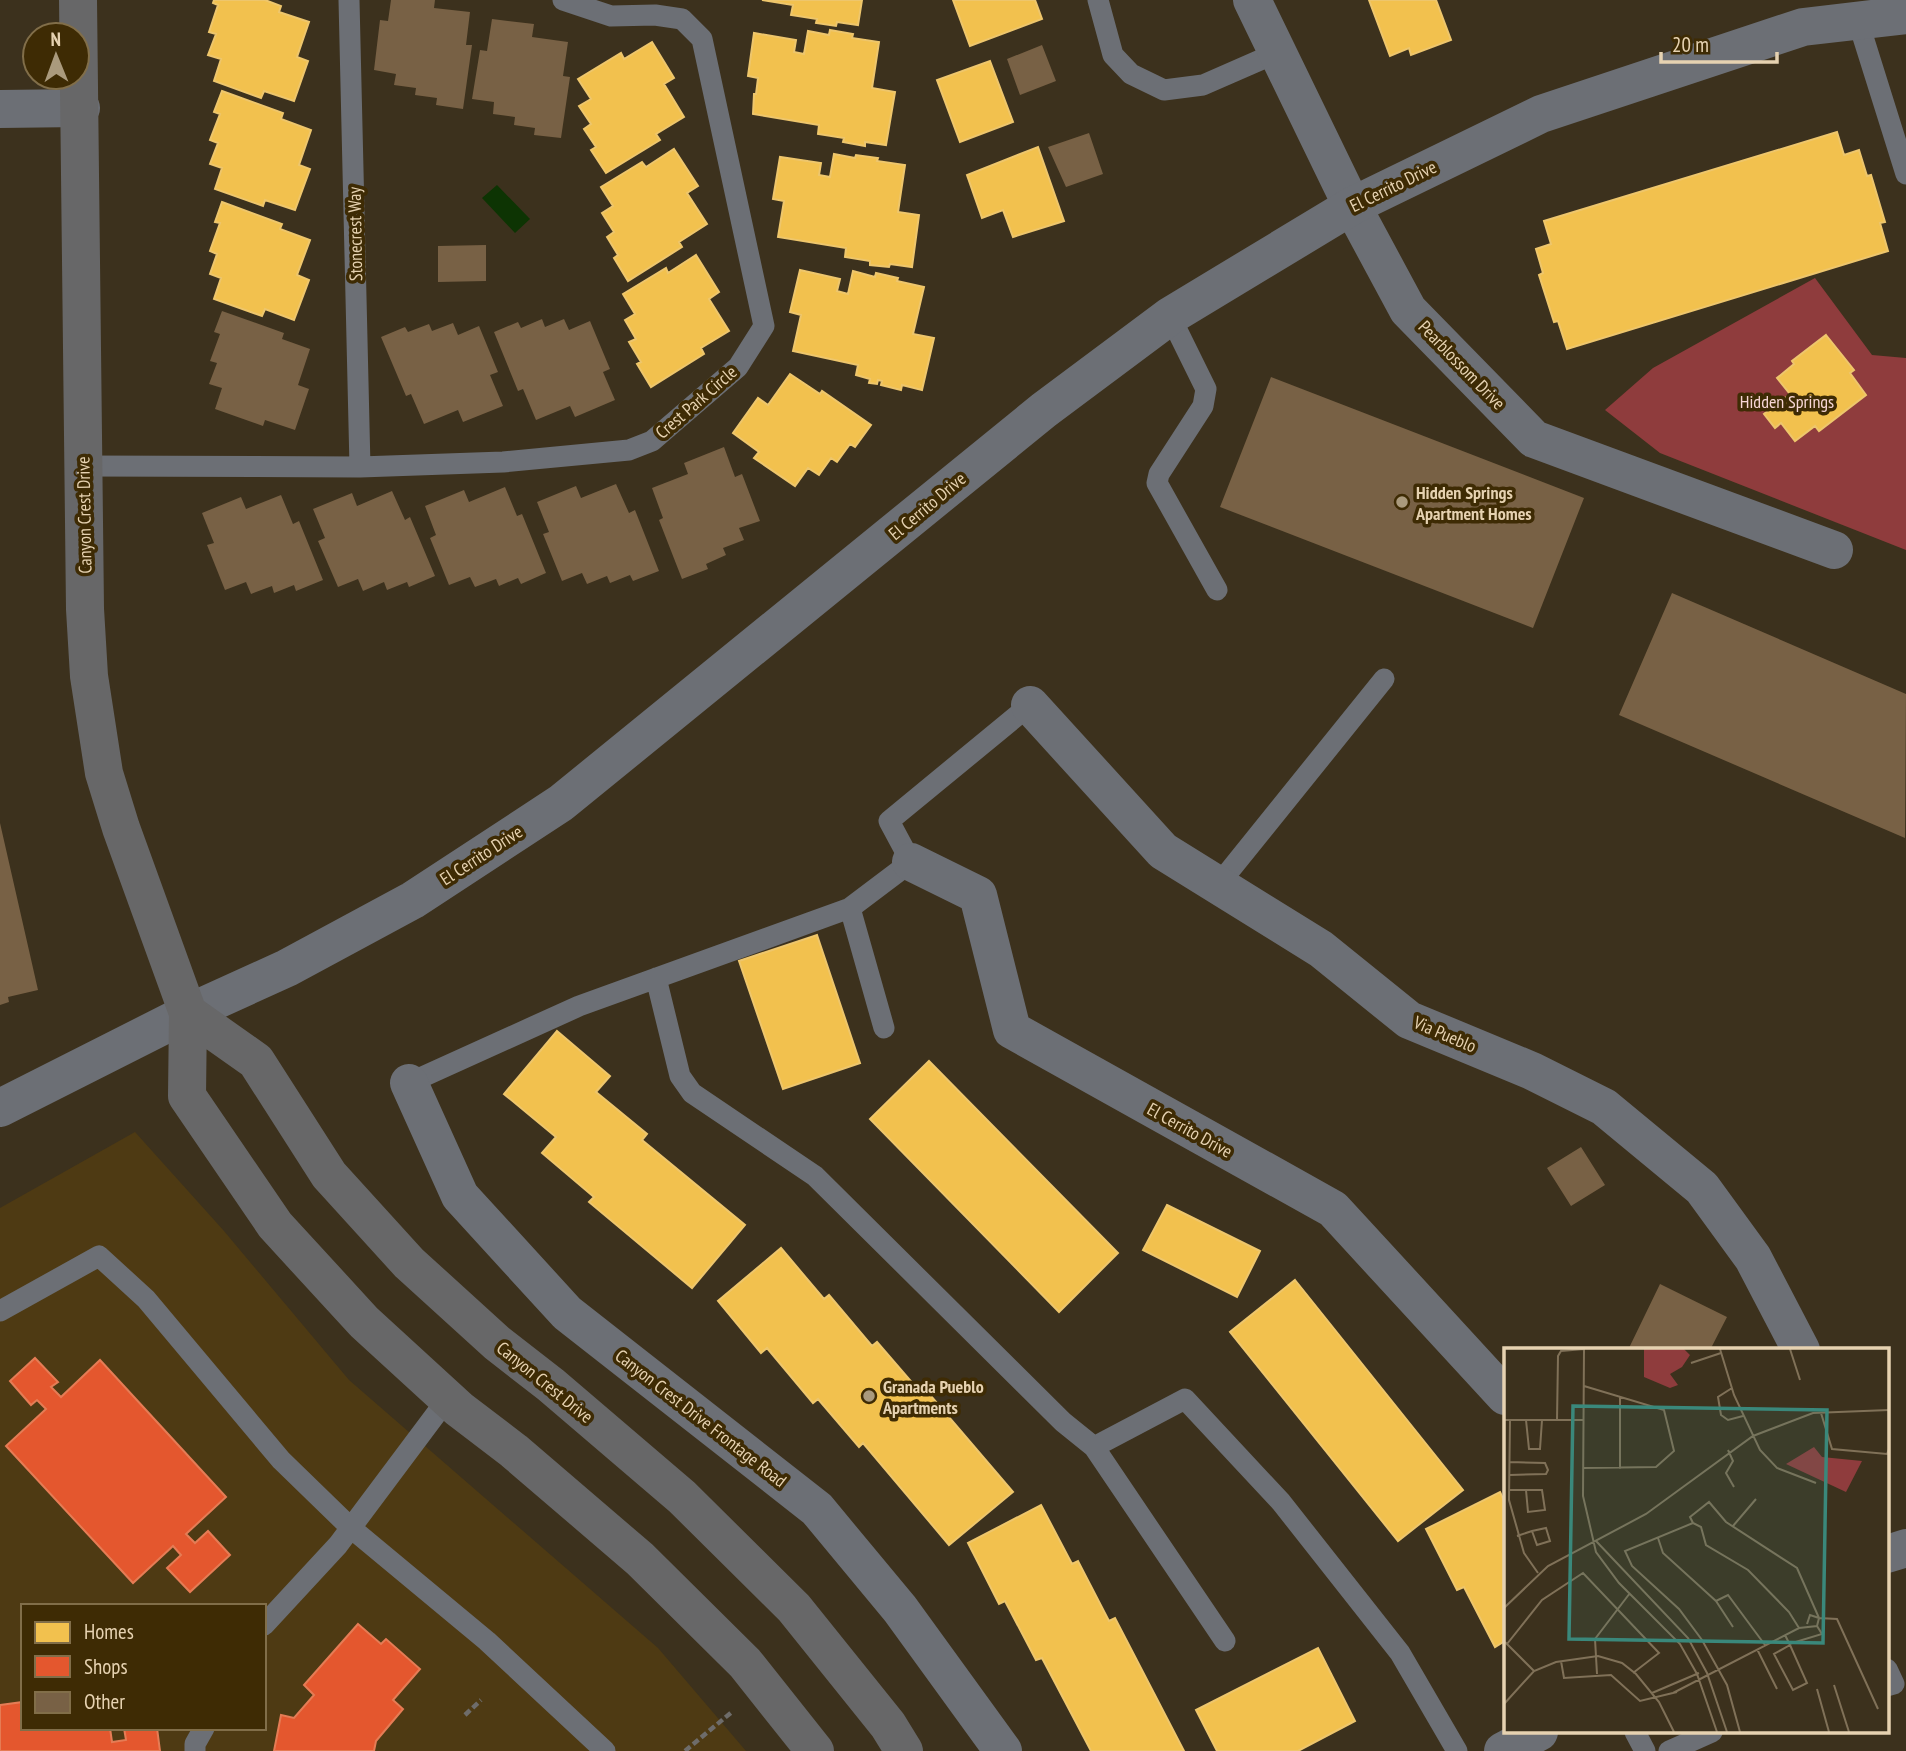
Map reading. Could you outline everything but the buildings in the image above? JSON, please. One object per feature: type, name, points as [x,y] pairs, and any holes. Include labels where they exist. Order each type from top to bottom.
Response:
[{"type":"main road","name":"Canyon Crest Drive","points":[[78,0],[85,609],[89,676],[104,773],[121,828],[188,1013],[187,1096],[275,1225],[364,1322],[448,1398],[640,1559],[745,1663],[815,1751]]},
{"type":"main road","name":"Canyon Crest Drive","points":[[188,1013],[256,1061],[330,1175],[409,1263],[497,1343],[551,1385],[682,1497],[794,1608],[888,1725],[904,1751]]},
{"type":"street","name":"Pearblossom Drive","points":[[1252,0],[1352,206],[1408,310],[1534,439],[1834,550]]},
{"type":"street","name":"El Cerrito Drive","points":[[0,1108],[188,1013],[287,968],[413,900],[561,803],[1044,410],[1170,316],[1352,206],[1541,114],[1803,27],[1906,15]]},
{"type":"street","points":[[0,109],[81,108]]},
{"type":"street","name":"Via Pueblo","points":[[1030,705],[1163,851],[1321,949],[1409,1020],[1532,1071],[1604,1107],[1702,1188],[1753,1258],[1800,1348]]},
{"type":"street","name":"El Cerrito Drive","points":[[911,862],[978,895],[1012,1030],[1333,1209],[1504,1395]]},
{"type":"street","name":"Canyon Crest Drive Frontage Road","points":[[408,1083],[460,1196],[567,1313],[817,1509],[900,1609],[1003,1751]]},
{"type":"street","points":[[1888,1554],[1906,1548]]},
{"type":"street","points":[[1503,1751],[1535,1734]]},
{"type":"lane","name":"Stonecrest Way","points":[[349,0],[360,467]]},
{"type":"lane","name":"Crest Park Circle","points":[[83,466],[360,467],[503,462],[629,450],[652,441],[738,367],[764,326],[702,39],[682,19],[655,15],[611,16],[563,0]]},
{"type":"lane","points":[[1098,0],[1113,55],[1131,74],[1164,90],[1203,85],[1276,53]]},
{"type":"lane","points":[[1858,20],[1906,174]]},
{"type":"lane","points":[[1170,316],[1206,394],[1203,405],[1159,474],[1157,483],[1217,590]]},
{"type":"lane","points":[[1218,885],[1384,678]]},
{"type":"lane","points":[[408,1083],[579,1006],[850,908],[911,862],[889,821],[1030,705]]},
{"type":"lane","points":[[850,908],[884,1028]]},
{"type":"lane","points":[[656,978],[680,1076],[692,1093],[815,1176],[1063,1422],[1094,1447],[1224,1641]]},
{"type":"lane","points":[[0,1311],[99,1256],[146,1299],[281,1460],[351,1528],[487,1641],[605,1751]]},
{"type":"lane","points":[[266,1623],[351,1528],[448,1398]]},
{"type":"lane","points":[[1094,1447],[1185,1399],[1281,1502],[1400,1653],[1457,1751]]},
{"type":"lane","points":[[1888,1671],[1894,1684],[1888,1686]]},
{"type":"lane","points":[[195,1751],[195,1744],[203,1730]]},
{"type":"lane","points":[[1636,1734],[1645,1751]]},
{"type":"lane","points":[[1669,1751],[1707,1734]]},
{"type":"path","points":[[685,1751],[763,1686]]},
{"type":"path","points":[[466,1715],[481,1700]]},
{"type":"shaded area","points":[[497,185],[530,219],[515,233],[482,198]]},
{"type":"shaded area","points":[[135,1132],[224,1231],[349,1380],[658,1648],[746,1751],[0,1751],[0,1208]]},
{"type":"green space","name":"Hidden Springs","points":[[1815,278],[1872,355],[1906,358],[1906,550],[1660,453],[1605,410],[1653,368]]},
{"type":"place","name":"Hidden Springs Apartment Homes","points":[[1402,502]]},
{"type":"place","name":"Granada Pueblo Apartments","points":[[869,1396]]}]
